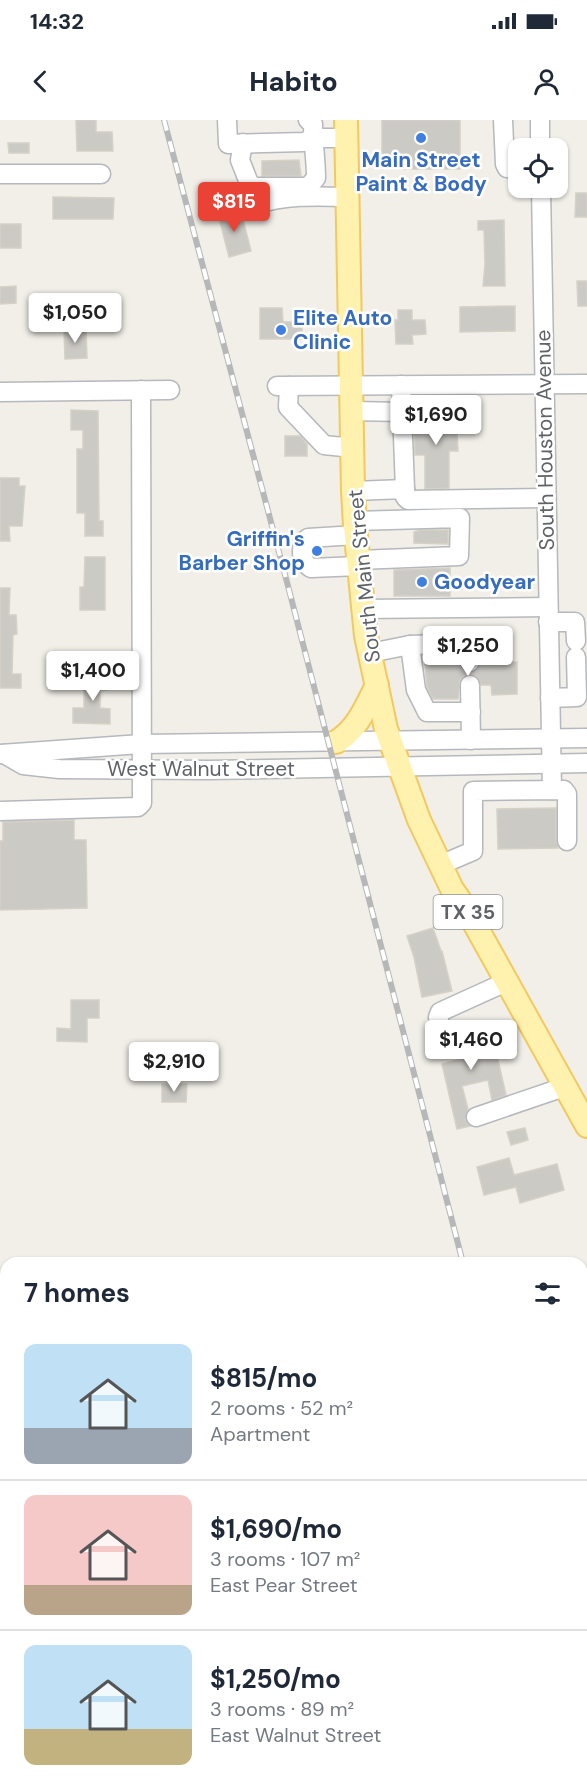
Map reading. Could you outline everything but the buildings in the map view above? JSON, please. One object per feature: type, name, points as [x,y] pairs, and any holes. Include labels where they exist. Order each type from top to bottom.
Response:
[{"type":"main road","name":"South Main Street","points":[[347,129],[355,528],[370,653],[387,729],[418,819],[452,889],[468,912],[587,1126]]},
{"type":"main road","points":[[336,742],[345,737],[357,723],[377,685]]},
{"type":"street","points":[[227,120],[228,144],[304,142],[347,129]]},
{"type":"street","points":[[243,143],[240,160],[249,183],[255,187],[308,187],[316,178],[313,124],[308,120]]},
{"type":"street","points":[[503,120],[505,164],[508,169]]},
{"type":"street","points":[[540,120],[540,138]]},
{"type":"street","points":[[0,174],[101,174]]},
{"type":"street","points":[[255,205],[276,198],[347,196]]},
{"type":"street","name":"South Houston Avenue","points":[[541,198],[552,790]]},
{"type":"street","points":[[352,448],[324,445],[319,441],[288,407],[283,386],[587,384]]},
{"type":"street","points":[[401,385],[405,497],[408,500],[546,498]]},
{"type":"street","points":[[0,811],[138,807],[142,803],[141,390]]},
{"type":"street","points":[[0,392],[170,390]]},
{"type":"street","points":[[352,411],[403,412]]},
{"type":"street","points":[[353,491],[405,489]]},
{"type":"street","points":[[459,499],[459,518],[459,556],[311,568],[303,560],[303,542],[308,538],[355,528],[459,518]]},
{"type":"street","points":[[363,609],[548,614],[575,622],[576,697],[550,698]]},
{"type":"street","points":[[370,653],[410,645],[470,644],[470,662]]},
{"type":"street","points":[[410,645],[416,690],[428,712],[471,712]]},
{"type":"street","points":[[470,685],[471,740]]},
{"type":"street","name":"West Walnut Street","points":[[2,754],[141,744],[587,738]]},
{"type":"street","name":"West Walnut Street","points":[[2,754],[23,765],[50,768],[141,770],[401,768],[587,763]]},
{"type":"street","points":[[440,865],[473,851],[472,766]]},
{"type":"street","points":[[473,791],[564,790],[567,794],[567,841]]},
{"type":"street","points":[[446,1046],[438,1017],[440,1012],[506,982]]},
{"type":"street","points":[[476,1117],[564,1087]]},
{"type":"railway","points":[[164,120],[288,586],[461,1257]]},
{"type":"place","name":"Main Street Paint & Body","points":[[421,138]]},
{"type":"place","name":"Elite Auto Clinic","points":[[281,330]]},
{"type":"place","name":"Griffin's Barber Shop","points":[[317,551]]},
{"type":"place","name":"Goodyear","points":[[422,582]]}]
